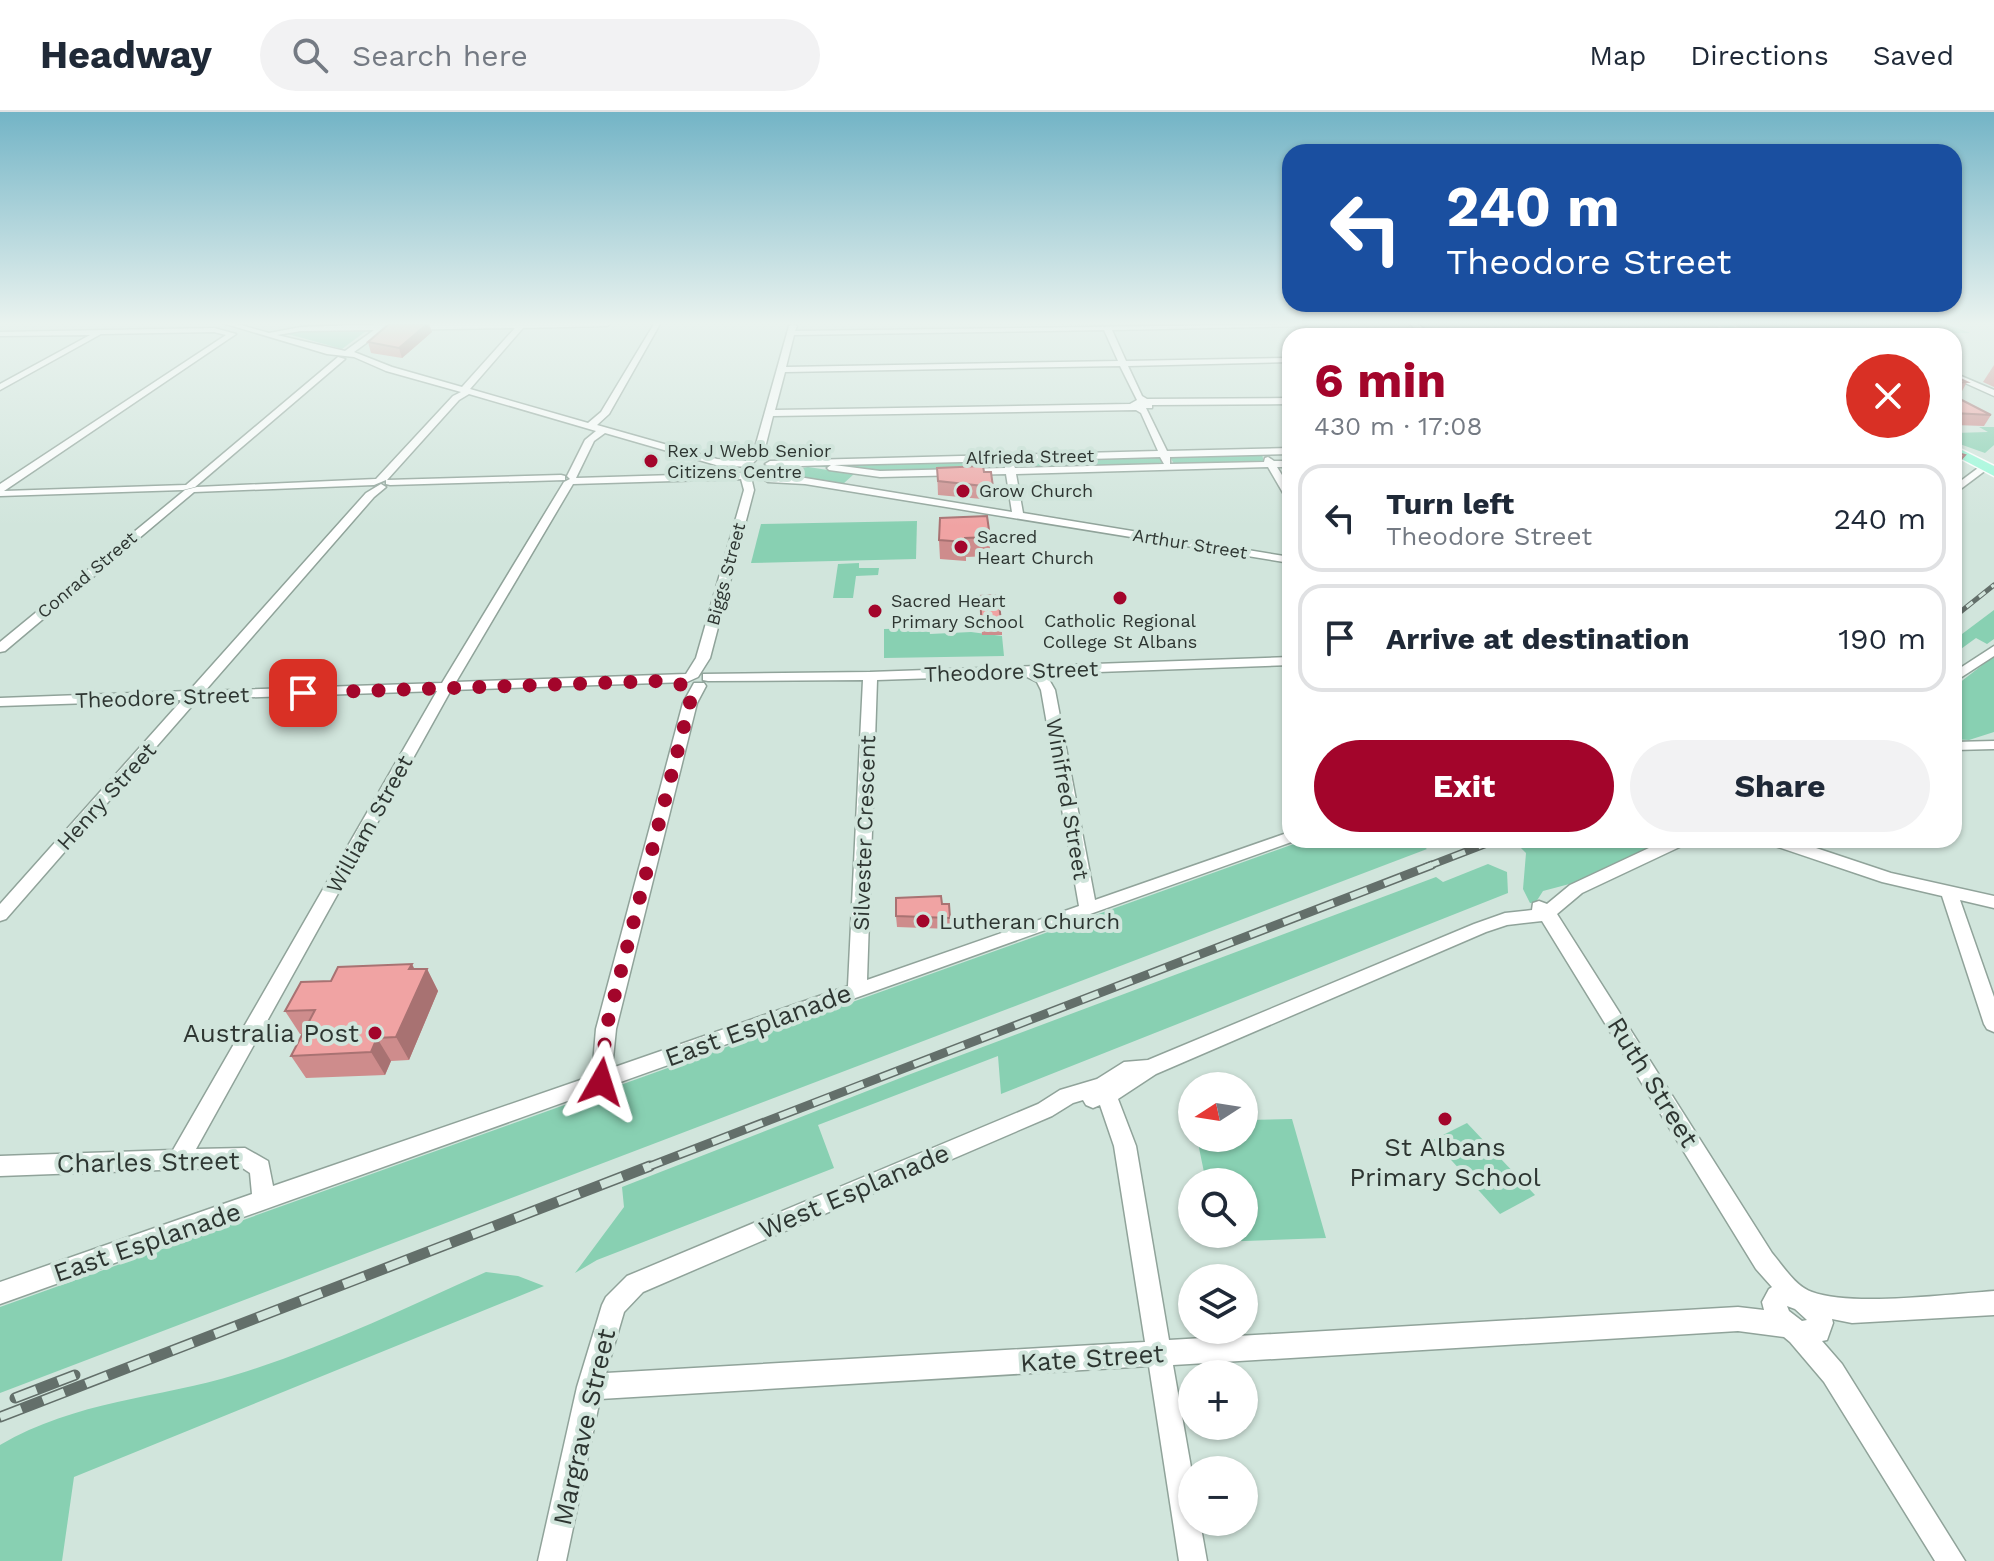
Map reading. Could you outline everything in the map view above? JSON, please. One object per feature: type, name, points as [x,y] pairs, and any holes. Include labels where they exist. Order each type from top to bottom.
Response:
[{"type":"main road","points":[[1962,454],[1991,468]]},
{"type":"street","points":[[5,490],[150,392]]},
{"type":"street","name":"Conrad Street","points":[[0,648],[306,392]]},
{"type":"street","name":"Henry Street","points":[[0,915],[454,400],[465,392]]},
{"type":"street","points":[[468,392],[716,462],[748,464]]},
{"type":"street","points":[[590,426],[605,414],[618,392]]},
{"type":"street","points":[[741,477],[759,452],[775,392]]},
{"type":"street","points":[[1135,392],[1169,467]]},
{"type":"street","points":[[770,413],[1282,401]]},
{"type":"street","name":"William Street","points":[[180,1158],[567,479],[590,440],[603,430]]},
{"type":"street","points":[[1262,451],[1282,483]]},
{"type":"street","name":"Alfrieda Street","points":[[748,464],[1282,451]]},
{"type":"street","points":[[759,452],[768,464]]},
{"type":"street","points":[[1008,457],[1018,516]]},
{"type":"street","points":[[716,462],[741,477]]},
{"type":"street","name":"Arthur Street","points":[[768,464],[805,481]]},
{"type":"street","name":"Alfrieda Street","points":[[782,471],[808,466],[866,474],[1282,464]]},
{"type":"street","points":[[1962,486],[1991,468]]},
{"type":"street","points":[[5,490],[713,476],[766,479],[782,471]]},
{"type":"street","name":"Biggs Street","points":[[601,1082],[606,1029],[703,658],[741,477]]},
{"type":"street","name":"Arthur Street","points":[[766,479],[805,481],[1282,559]]},
{"type":"street","points":[[1962,672],[1994,650]]},
{"type":"street","name":"Theodore Street","points":[[0,702],[660,681],[696,683],[732,679],[1282,661]]},
{"type":"street","name":"Winifred Street","points":[[1048,690],[1054,676],[1065,669]]},
{"type":"street","name":"Winifred Street","points":[[1026,671],[1042,679],[1048,690],[1088,909]]},
{"type":"street","name":"Silvester Crescent","points":[[857,989],[870,676]]},
{"type":"street","points":[[1962,746],[1987,746],[1994,759]]},
{"type":"street","name":"East Esplanade","points":[[0,1293],[1282,841]]},
{"type":"street","points":[[1542,910],[1576,889],[1663,848]]},
{"type":"street","points":[[1798,848],[1861,870],[1994,902]]},
{"type":"street","points":[[1949,893],[1994,1024]]},
{"type":"street","name":"West Esplanade","points":[[663,1271],[1045,1110],[1105,1091],[1149,1068],[1505,919],[1542,910]]},
{"type":"street","name":"Ruth Street","points":[[1542,910],[1951,1561]]},
{"type":"street","points":[[1105,1091],[1125,1146],[1193,1561]]},
{"type":"street","name":"Charles Street","points":[[0,1166],[180,1158],[252,1160],[260,1168],[264,1201]]},
{"type":"street","name":"Margrave Street","points":[[552,1561],[590,1387],[614,1305],[635,1284],[663,1271]]},
{"type":"street","name":"Kate Street","points":[[590,1387],[1994,1303]]},
{"type":"green space","points":[[1979,427],[1994,427],[1994,445],[1985,453],[1962,445],[1962,433],[1988,432]]},
{"type":"green space","points":[[1262,454],[1264,463],[1174,464],[1169,455]]},
{"type":"green space","points":[[1161,457],[1162,464],[1016,468],[1011,460]]},
{"type":"green space","points":[[1005,460],[1005,468],[865,472],[808,465]]},
{"type":"green space","points":[[808,467],[854,474],[843,484],[813,480],[788,471]]},
{"type":"green space","points":[[917,521],[916,559],[751,563],[761,524]]},
{"type":"green space","points":[[859,563],[859,568],[879,568],[878,575],[856,576],[853,598],[833,598],[838,564]]},
{"type":"green space","points":[[1994,610],[1994,639],[1987,644],[1976,638],[1962,648],[1962,634]]},
{"type":"green space","points":[[929,628],[930,634],[971,632],[1002,636],[1004,656],[884,658],[884,629]]},
{"type":"green space","points":[[1994,656],[1994,732],[1962,740],[1962,681]]},
{"type":"green space","points":[[1283,848],[1427,849],[0,1393],[0,1307]]},
{"type":"green space","points":[[1521,848],[1651,848],[1577,882],[1543,891],[1536,902],[1530,903],[1523,889],[1526,853]]},
{"type":"green space","points":[[1488,864],[1507,872],[1508,893],[1001,1094],[998,1056],[818,1125],[834,1168],[597,1260],[575,1273],[624,1207],[622,1187],[908,1075],[1436,877],[1443,882]]},
{"type":"green space","points":[[1292,1119],[1326,1238],[1258,1241],[1258,1168],[1203,1168],[1200,1152],[1258,1152],[1258,1120]]},
{"type":"green space","points":[[1467,1123],[1535,1195],[1500,1214],[1433,1140]]},
{"type":"green space","points":[[486,1272],[518,1276],[544,1286],[74,1477],[62,1561],[0,1561],[0,1445],[58,1418],[88,1409],[208,1382],[270,1364],[364,1327]]},
{"type":"building","points":[[1962,400],[1991,415],[1962,413]]},
{"type":"building","points":[[983,466],[984,472],[991,472],[993,487],[938,481],[937,468]]},
{"type":"building","points":[[987,516],[990,537],[965,538],[965,542],[939,540],[940,518]]},
{"type":"building","points":[[998,595],[1002,630],[982,630],[980,596]]},
{"type":"building","points":[[941,896],[942,904],[949,904],[950,918],[896,916],[896,898]]},
{"type":"building","points":[[412,964],[409,969],[427,969],[396,1037],[377,1038],[371,1052],[291,1056],[315,1010],[285,1011],[301,982],[331,981],[338,967]]},
{"type":"railway","points":[[1962,611],[1994,585]]},
{"type":"railway","points":[[1426,867],[1475,848]]},
{"type":"railway","points":[[645,1168],[1432,865]]},
{"type":"railway","points":[[0,1417],[650,1166]]},
{"type":"railway","points":[[15,1398],[75,1375]]},
{"type":"place","name":"Rex J Webb Senior Citizens Centre","points":[[651,461]]},
{"type":"place","name":"Grow Church","points":[[963,491]]},
{"type":"place","name":"Sacred Heart Church","points":[[961,547]]},
{"type":"place","name":"Catholic Regional College St Albans","points":[[1120,598]]},
{"type":"place","name":"Sacred Heart Primary School","points":[[875,611]]},
{"type":"place","name":"Lutheran Church","points":[[923,921]]},
{"type":"place","name":"Australia Post","points":[[375,1033]]},
{"type":"place","name":"St Albans Primary School","points":[[1445,1119]]},
{"type":"route","points":[[303,693],[660,681],[689,686],[690,703],[606,1029],[601,1082]]}]
